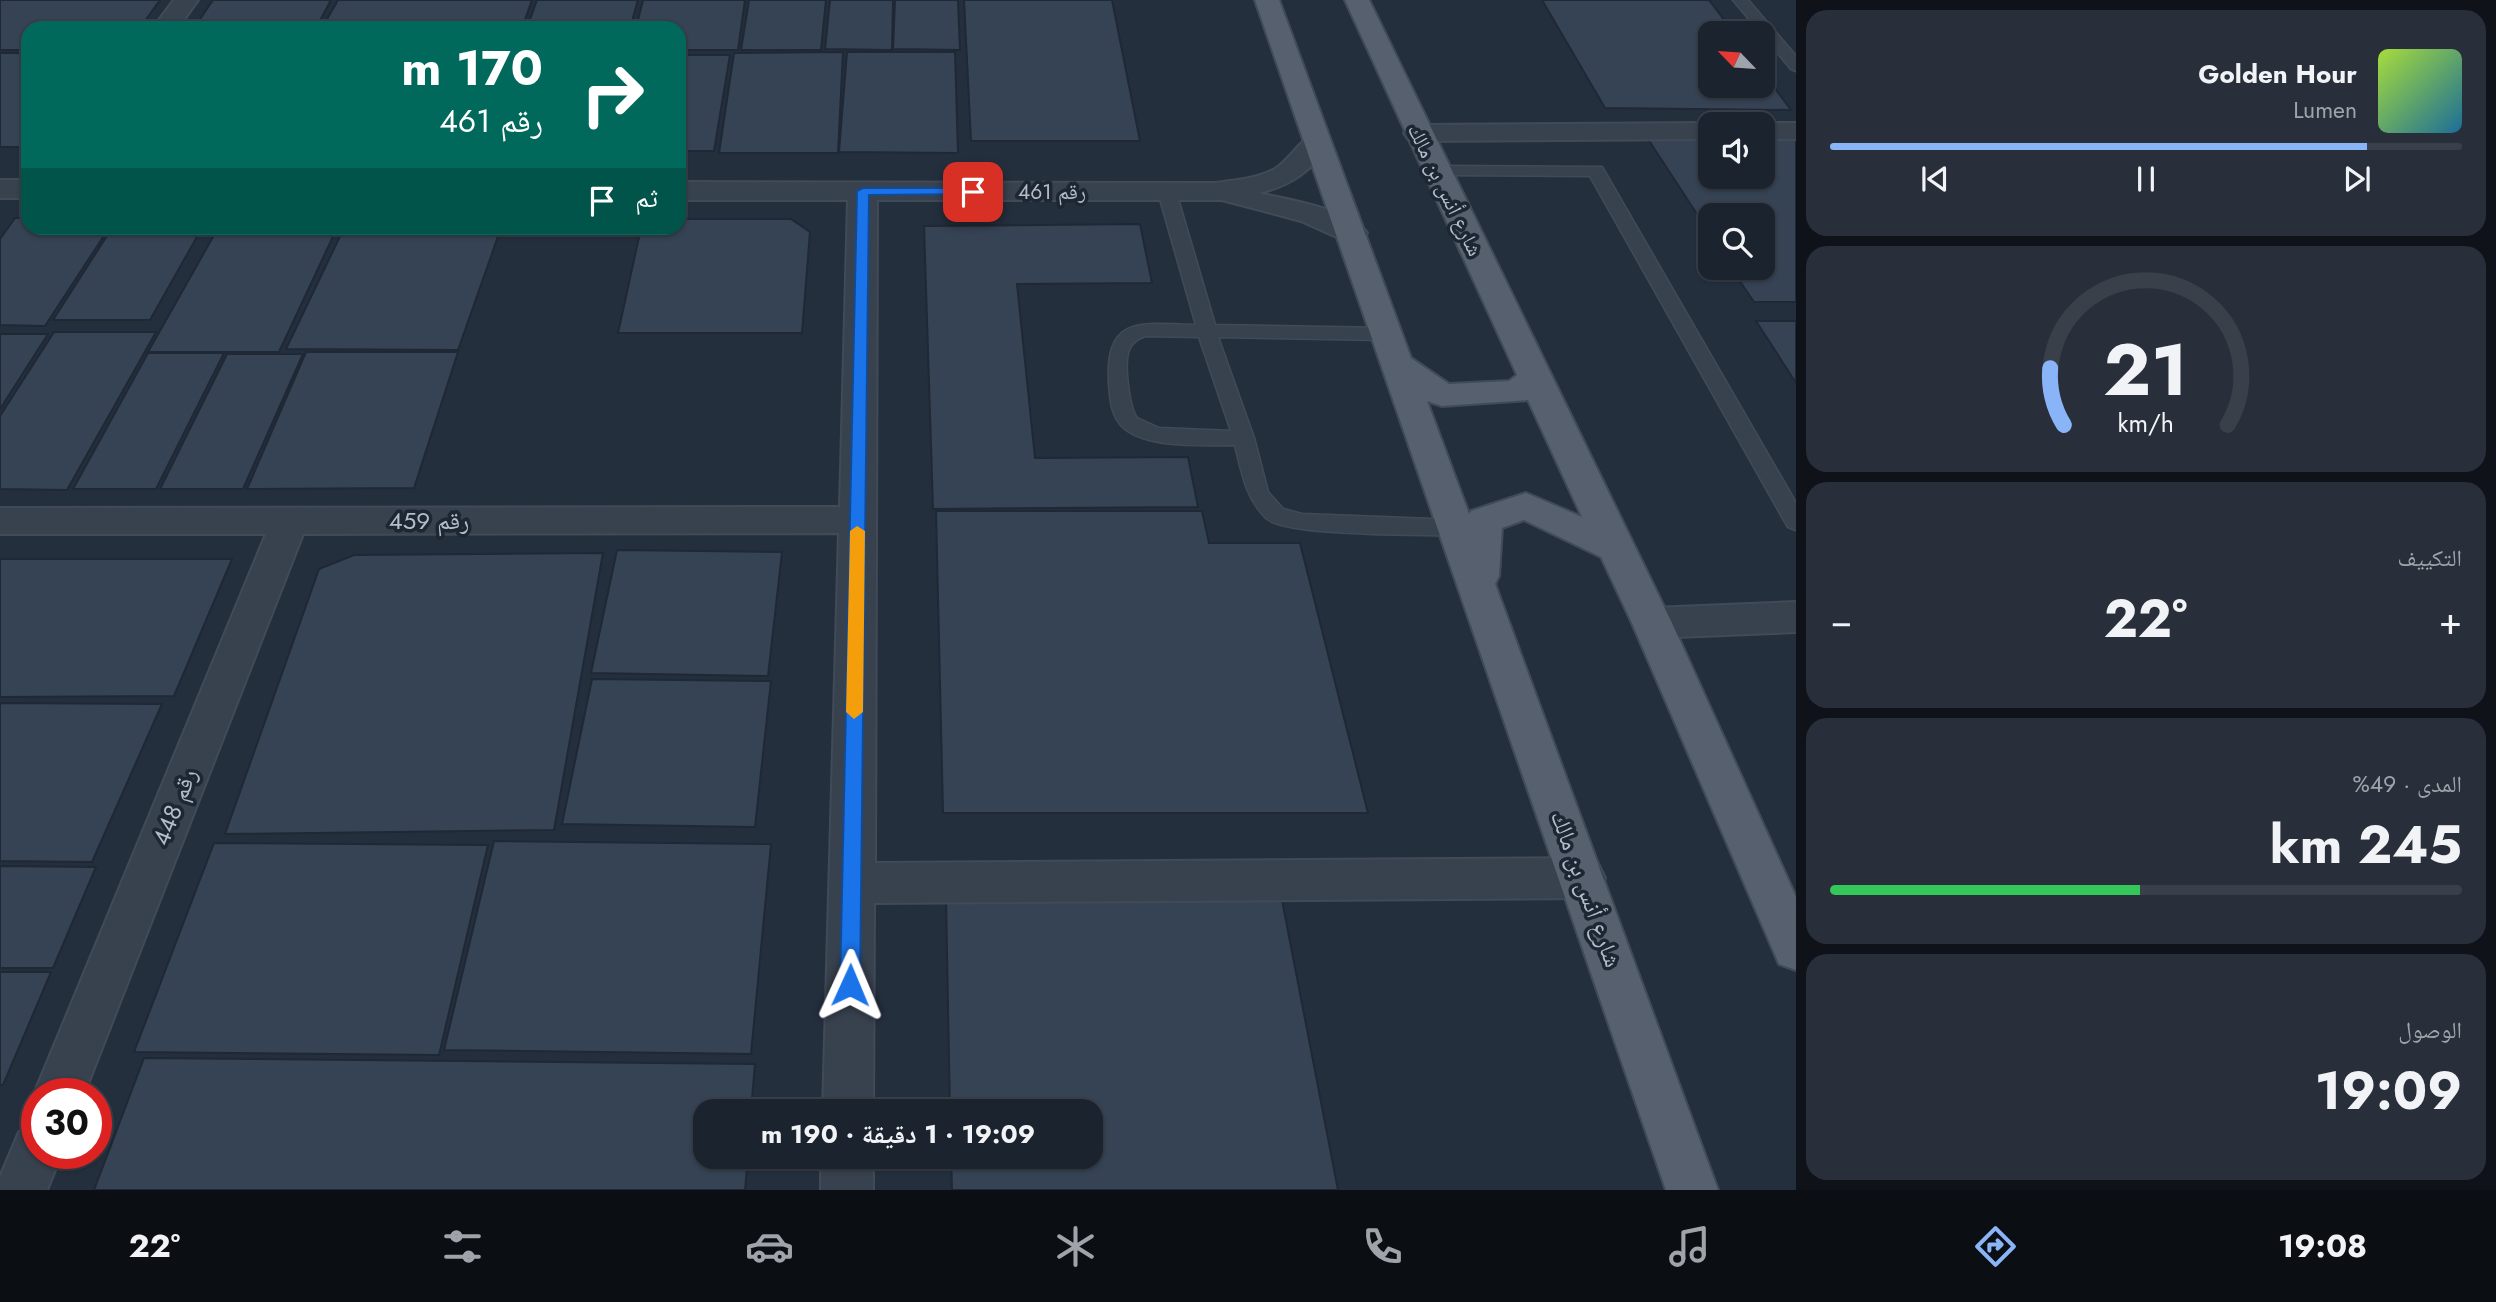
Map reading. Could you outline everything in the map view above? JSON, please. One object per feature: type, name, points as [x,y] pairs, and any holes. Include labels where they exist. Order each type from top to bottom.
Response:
[{"type":"main road","name":"شارع أنس بن مالك","points":[[1266,0],[1352,233],[1692,1190]]},
{"type":"main road","name":"شارع أنس بن مالك","points":[[1357,0],[1652,623],[1796,949]]},
{"type":"main road","points":[[1392,349],[1442,395],[1517,393],[1535,379]]},
{"type":"main road","name":"شارع أنس بن مالك","points":[[1479,588],[1484,520],[1526,506],[1615,548]]},
{"type":"street","points":[[170,21],[186,0]]},
{"type":"street","points":[[1418,132],[1698,131]]},
{"type":"street","points":[[1775,131],[1796,131]]},
{"type":"street","points":[[1214,192],[1286,177],[1303,163],[1317,142]]},
{"type":"street","points":[[0,188],[21,189]]},
{"type":"street","name":"رقم 461","points":[[686,191],[1214,192]]},
{"type":"street","points":[[848,1099],[863,191]]},
{"type":"street","points":[[1214,192],[1282,205],[1352,233]]},
{"type":"street","name":"رقم 459","points":[[0,521],[857,520]]},
{"type":"street","name":"رقم 448","points":[[65,1078],[290,521]]},
{"type":"street","points":[[1652,623],[1796,617]]},
{"type":"street","points":[[852,883],[1582,878]]},
{"type":"street","points":[[21,1190],[29,1169]]},
{"type":"street","points":[[846,1190],[847,1169]]},
{"type":"lane","points":[[1740,0],[1796,66]]},
{"type":"lane","points":[[1437,171],[1596,171],[1796,522]]},
{"type":"lane","points":[[1167,192],[1207,332],[1244,438],[1258,495],[1276,515],[1302,522],[1457,528]]},
{"type":"lane","points":[[1244,438],[1155,435],[1135,429],[1123,415],[1116,352],[1124,338],[1142,330],[1207,332],[1392,349]]},
{"type":"building","points":[[0,0],[160,0],[145,21],[21,21],[21,50],[0,50]]},
{"type":"building","points":[[213,0],[331,0],[320,21],[199,21]]},
{"type":"building","points":[[338,0],[532,0],[524,21],[326,21]]},
{"type":"building","points":[[537,0],[638,0],[632,21],[530,21]]},
{"type":"building","points":[[643,0],[745,0],[738,50],[686,50],[686,21],[638,21]]},
{"type":"building","points":[[749,0],[826,0],[821,50],[741,50]]},
{"type":"building","points":[[830,0],[893,0],[892,50],[825,49]]},
{"type":"building","points":[[895,0],[958,0],[960,50],[893,49]]},
{"type":"building","points":[[964,0],[1112,0],[1140,141],[971,141]]},
{"type":"building","points":[[1542,0],[1709,0],[1725,21],[1698,21],[1698,98],[1775,98],[1775,88],[1791,110],[1605,108]]},
{"type":"building","points":[[843,52],[838,153],[719,153],[734,53]]},
{"type":"building","points":[[847,52],[955,52],[958,153],[839,152]]},
{"type":"building","points":[[0,53],[21,53],[21,147],[0,147]]},
{"type":"building","points":[[686,55],[730,55],[714,151],[686,151]]},
{"type":"building","points":[[1646,136],[1698,136],[1698,189],[1775,189],[1775,136],[1796,136],[1796,302],[1754,302],[1739,280],[1775,280],[1775,203],[1698,203],[1698,216]]},
{"type":"building","points":[[15,218],[21,218],[21,235],[104,235],[45,326],[0,325],[0,239]]},
{"type":"building","points":[[686,219],[791,219],[810,232],[802,333],[618,333],[639,235],[686,235]]},
{"type":"building","points":[[1140,224],[1152,283],[1017,284],[1035,458],[1188,457],[1198,507],[933,509],[924,226]]},
{"type":"building","points":[[108,235],[198,235],[150,320],[53,320]]},
{"type":"building","points":[[214,235],[334,235],[279,352],[148,352]]},
{"type":"building","points":[[341,235],[499,235],[458,350],[286,349]]},
{"type":"building","points":[[1756,321],[1796,321],[1796,383]]},
{"type":"building","points":[[54,332],[156,332],[67,490],[0,489],[0,416]]},
{"type":"building","points":[[0,334],[48,334],[0,409]]},
{"type":"building","points":[[306,352],[458,352],[414,488],[247,489]]},
{"type":"building","points":[[148,353],[224,353],[156,489],[73,489]]},
{"type":"building","points":[[227,354],[303,354],[243,489],[160,489]]},
{"type":"building","points":[[936,511],[1202,511],[1209,543],[1300,543],[1368,813],[943,813]]},
{"type":"building","points":[[617,550],[782,552],[768,676],[591,673]]},
{"type":"building","points":[[603,553],[554,830],[225,834],[319,569],[354,555]]},
{"type":"building","points":[[0,559],[232,559],[174,696],[0,697]]},
{"type":"building","points":[[592,679],[771,681],[755,827],[562,824]]},
{"type":"building","points":[[0,703],[162,704],[92,862],[0,861]]},
{"type":"building","points":[[494,841],[771,844],[751,1054],[444,1050]]},
{"type":"building","points":[[214,843],[488,845],[439,1055],[134,1052]]},
{"type":"building","points":[[0,866],[96,867],[53,968],[0,968]]},
{"type":"building","points":[[946,899],[1282,900],[1338,1190],[952,1190],[951,1169],[1103,1169],[1103,1099],[950,1099]]},
{"type":"building","points":[[0,972],[51,972],[3,1085],[0,1085]]},
{"type":"building","points":[[144,1058],[755,1064],[752,1099],[693,1099],[693,1169],[747,1169],[745,1190],[94,1190],[102,1169],[112,1169],[112,1142]]},
{"type":"slow traffic","points":[[854,712],[857,531]]},
{"type":"route","points":[[850,985],[863,191],[973,192]]}]
